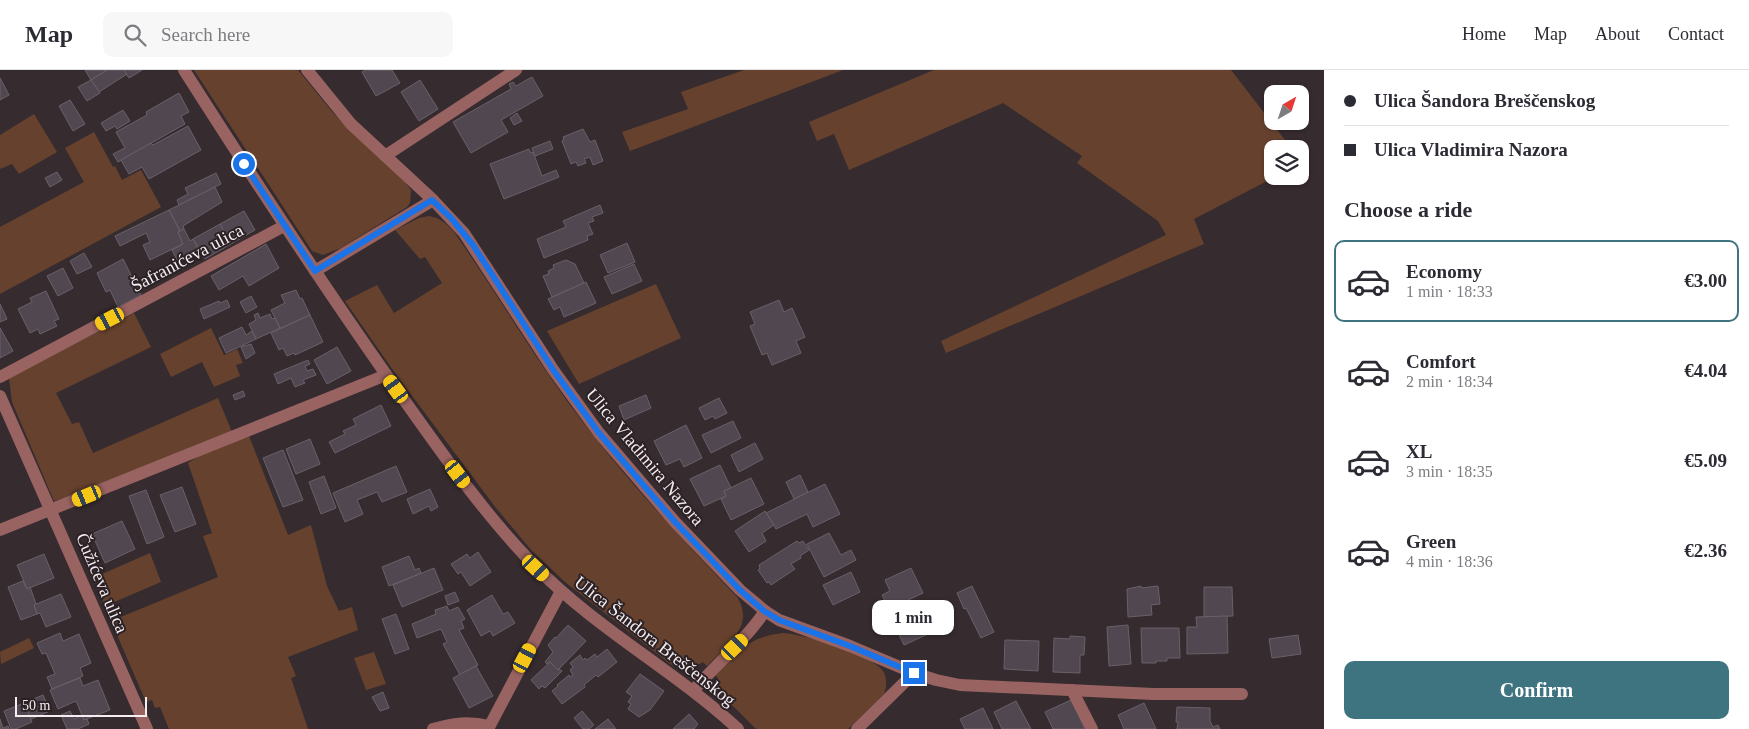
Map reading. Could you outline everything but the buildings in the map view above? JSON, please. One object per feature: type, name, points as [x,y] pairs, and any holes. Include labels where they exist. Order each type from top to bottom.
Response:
[{"type":"street","name":"Ulica Šandora Breščenskog","points":[[184,70],[284,226],[386,375],[490,517],[530,561],[561,591],[615,634],[693,691],[738,729]]},
{"type":"street","name":"Ulica Vladimira Nazora","points":[[306,70],[351,124],[451,218],[473,245],[554,371],[599,433],[675,522],[740,590],[764,611],[779,620],[850,646],[914,673],[960,685],[1152,694],[1242,694]]},
{"type":"street","points":[[385,156],[516,70]]},
{"type":"street","points":[[315,271],[432,200]]},
{"type":"street","name":"Šafranićeva ulica","points":[[0,377],[284,226]]},
{"type":"street","points":[[0,530],[386,375]]},
{"type":"street","name":"Čužićeva ulica","points":[[0,396],[147,729]]},
{"type":"street","points":[[433,729],[458,723],[475,722],[489,728],[561,591]]},
{"type":"street","points":[[693,691],[712,669],[746,636],[764,611]]},
{"type":"street","points":[[857,729],[914,673]]},
{"type":"street","points":[[1072,690],[1092,729]]},
{"type":"shaded area","points":[[194,70],[298,70],[334,114],[405,182],[411,190],[410,203],[407,207],[341,248],[323,255],[312,251]]},
{"type":"shaded area","points":[[744,70],[843,70],[630,151],[622,132],[688,109],[681,92]]},
{"type":"shaded area","points":[[934,70],[1231,70],[1264,113],[1264,130],[1277,130],[1285,140],[1264,140],[1264,183],[1194,219],[1204,244],[946,353],[941,341],[1166,235],[1158,221],[1077,163],[1082,156],[1003,103],[849,170],[834,134],[817,141],[809,122]]},
{"type":"shaded area","points":[[34,114],[57,152],[19,174],[12,164],[0,169],[0,135]]},
{"type":"shaded area","points":[[94,132],[122,180],[141,170],[161,207],[0,294],[0,227],[84,182],[65,148]]},
{"type":"shaded area","points":[[429,216],[443,221],[454,232],[555,384],[609,455],[737,597],[742,607],[743,617],[741,626],[730,643],[707,666],[703,662],[690,667],[678,663],[673,666],[565,582],[532,551],[496,508],[395,373],[345,301],[377,285],[394,313],[442,283],[425,257],[420,259],[395,230],[419,218]]},
{"type":"shaded area","points":[[656,284],[681,338],[579,384],[547,331]]},
{"type":"shaded area","points":[[134,313],[151,347],[56,393],[72,424],[79,422],[93,453],[218,398],[232,432],[54,501],[12,402],[9,378]]},
{"type":"shaded area","points":[[211,328],[224,355],[237,349],[243,363],[236,365],[240,376],[214,387],[202,362],[171,377],[160,354]]},
{"type":"shaded area","points":[[249,436],[288,535],[311,525],[327,586],[339,611],[352,607],[358,630],[288,657],[296,676],[291,678],[308,729],[169,729],[160,707],[155,708],[152,700],[146,702],[111,621],[218,577],[203,536],[212,533],[188,463],[207,451]]},
{"type":"shaded area","points":[[150,553],[161,582],[105,606],[93,578]]},
{"type":"shaded area","points":[[783,633],[806,637],[836,646],[866,658],[883,671],[886,685],[884,694],[848,729],[756,729],[721,697],[717,687],[718,678],[715,675],[744,646],[761,638]]},
{"type":"shaded area","points":[[29,638],[34,648],[1,664],[0,652]]},
{"type":"shaded area","points":[[374,652],[386,684],[366,690],[354,658]]},
{"type":"route","points":[[244,164],[315,271],[432,200],[451,218],[473,245],[554,371],[599,433],[675,522],[740,590],[764,611],[779,620],[850,646],[914,673]]}]
